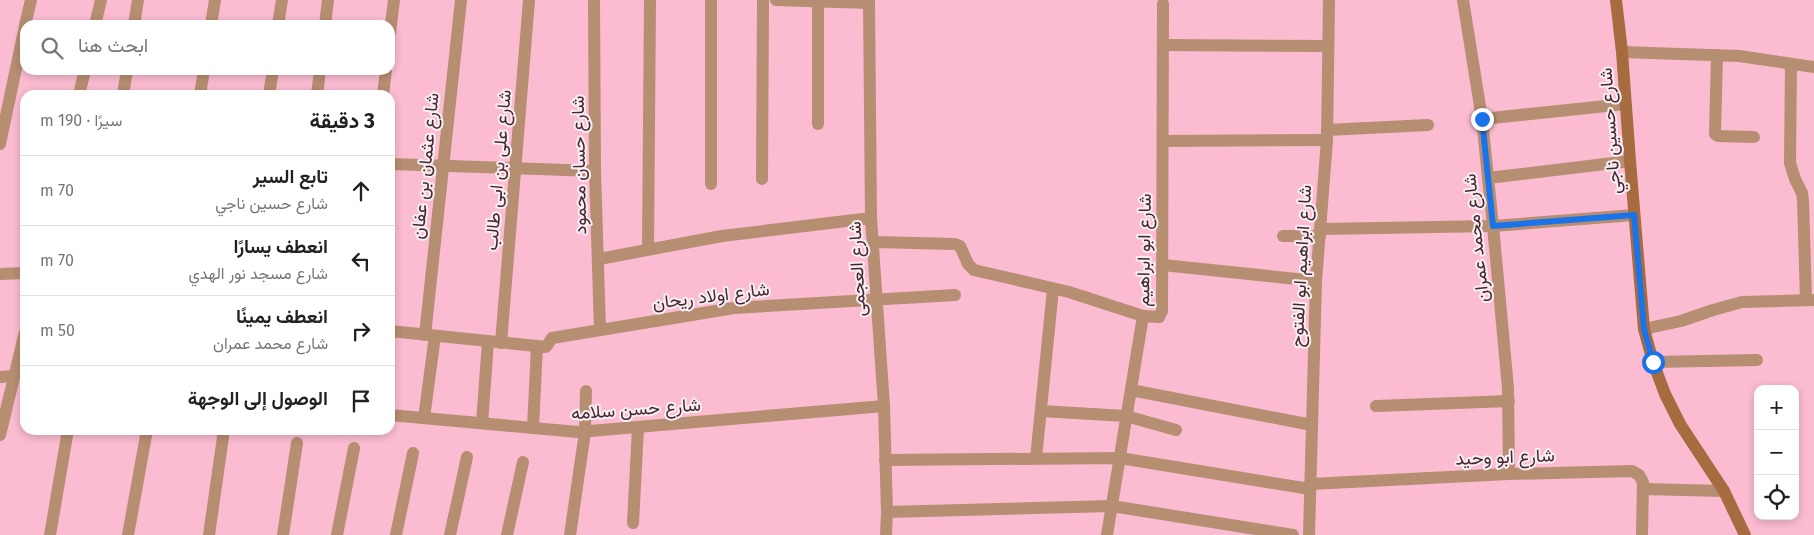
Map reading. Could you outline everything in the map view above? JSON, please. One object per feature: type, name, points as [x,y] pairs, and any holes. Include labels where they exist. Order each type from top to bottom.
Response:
[{"type":"street","points":[[26,20],[30,0]]},
{"type":"street","points":[[96,20],[101,0]]},
{"type":"street","points":[[135,20],[138,0]]},
{"type":"street","points":[[212,20],[215,0]]},
{"type":"street","points":[[279,20],[282,0]]},
{"type":"street","points":[[326,20],[328,0]]},
{"type":"street","points":[[392,20],[394,0]]},
{"type":"street","name":"شارع عثمان بن عفان","points":[[424,418],[443,166],[461,0]]},
{"type":"street","name":"شارع على بن ابى طالب","points":[[482,423],[494,343],[515,169],[529,0]]},
{"type":"street","name":"شارع حسان محمود","points":[[594,0],[595,171],[600,330]]},
{"type":"street","points":[[648,248],[650,0]]},
{"type":"street","points":[[711,0],[711,184]]},
{"type":"street","points":[[762,179],[763,0]]},
{"type":"street","points":[[776,0],[869,2]]},
{"type":"street","name":"شارع ابراهيم ابو الفتوح","points":[[1309,535],[1316,281],[1327,135],[1329,0]]},
{"type":"street","name":"شارع محمد عمران","points":[[1463,0],[1482,119],[1493,226],[1509,401],[1509,474]]},
{"type":"street","name":"شارع حسين ناجي","points":[[1616,0],[1622,52],[1644,329],[1653,362],[1665,394],[1680,424],[1724,491],[1745,535]]},
{"type":"street","points":[[818,1],[818,124]]},
{"type":"street","name":"شارع العجمى","points":[[869,2],[872,242],[884,406],[886,535]]},
{"type":"street","name":"شارع ابو ابراهيم","points":[[1107,535],[1143,316],[1156,318],[1162,315],[1163,4]]},
{"type":"street","points":[[1163,44],[1328,46]]},
{"type":"street","points":[[0,144],[20,50]]},
{"type":"street","points":[[1622,52],[1756,58],[1814,67]]},
{"type":"street","points":[[1716,55],[1715,134],[1718,136],[1754,137]]},
{"type":"street","points":[[1644,329],[1681,322],[1712,310],[1742,302],[1810,300],[1802,193],[1790,163],[1791,64]]},
{"type":"street","points":[[80,90],[84,75]]},
{"type":"street","points":[[124,90],[126,75]]},
{"type":"street","points":[[201,90],[203,75]]},
{"type":"street","points":[[270,90],[272,75]]},
{"type":"street","points":[[318,90],[319,75]]},
{"type":"street","points":[[384,90],[385,75]]},
{"type":"street","points":[[1482,119],[1625,104]]},
{"type":"street","points":[[1163,141],[1327,135],[1428,126]]},
{"type":"street","points":[[1488,178],[1630,162]]},
{"type":"street","points":[[395,164],[595,171]]},
{"type":"street","points":[[1283,236],[1493,226],[1634,215]]},
{"type":"street","points":[[599,259],[648,248],[750,232],[872,218]]},
{"type":"street","points":[[872,242],[955,244],[960,246],[968,264],[974,270],[1069,292],[1143,316]]},
{"type":"street","points":[[1163,264],[1316,281]]},
{"type":"street","points":[[0,274],[20,273]]},
{"type":"street","points":[[1036,458],[1053,289]]},
{"type":"street","name":"شارع اولاد ريحان","points":[[537,346],[547,346],[552,338],[734,308],[955,295]]},
{"type":"street","points":[[395,332],[537,346],[533,428]]},
{"type":"street","points":[[1,429],[20,352]]},
{"type":"street","points":[[1653,362],[1756,360]]},
{"type":"street","points":[[0,377],[14,376]]},
{"type":"street","points":[[1131,390],[1312,425]]},
{"type":"street","points":[[570,535],[585,432],[586,391]]},
{"type":"street","points":[[1376,406],[1509,401]]},
{"type":"street","name":"شارع حسن سلامه","points":[[395,415],[585,432],[884,406]]},
{"type":"street","points":[[1041,411],[1126,416],[1176,430]]},
{"type":"street","points":[[633,523],[638,428]]},
{"type":"street","points":[[50,535],[67,435]]},
{"type":"street","points":[[128,535],[145,435]]},
{"type":"street","points":[[209,535],[223,435]]},
{"type":"street","points":[[282,535],[297,443]]},
{"type":"street","points":[[337,535],[354,448]]},
{"type":"street","points":[[396,535],[413,453]]},
{"type":"street","points":[[450,535],[467,457]]},
{"type":"street","name":"شارع ابو وحيد","points":[[885,460],[1120,458],[1310,487],[1509,474],[1632,471],[1639,475],[1643,489]]},
{"type":"street","points":[[507,535],[523,462]]},
{"type":"street","points":[[1642,535],[1643,489],[1724,491]]},
{"type":"street","points":[[887,512],[1112,506],[1293,535]]},
{"type":"route","points":[[1482,119],[1493,226],[1634,215],[1644,329],[1653,362]]}]
